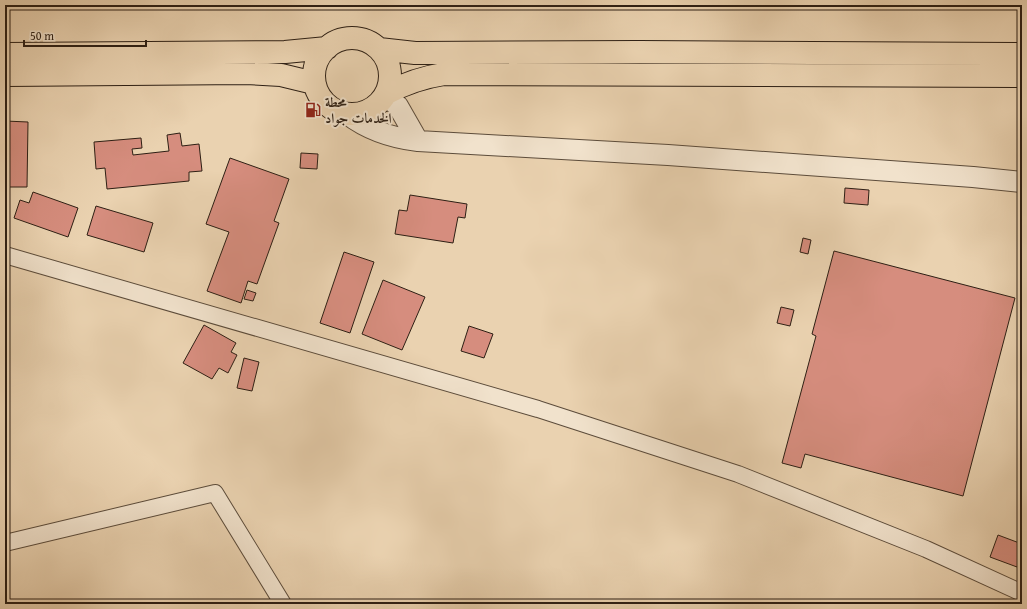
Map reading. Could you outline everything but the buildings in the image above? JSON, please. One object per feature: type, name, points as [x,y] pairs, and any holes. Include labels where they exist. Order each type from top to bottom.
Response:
[{"type":"highway","points":[[353,38],[367,41],[379,49],[386,58],[390,70],[390,82],[386,94],[380,103],[370,110],[359,114],[347,114],[336,111],[326,104],[318,95],[314,83],[314,74],[320,55],[326,48],[339,40],[353,38]]},
{"type":"highway","points":[[5,54],[278,52],[326,48]]},
{"type":"highway","points":[[379,49],[415,53],[639,52],[1022,54]]},
{"type":"highway","points":[[5,75],[246,73],[281,76],[314,83]]},
{"type":"highway","points":[[386,94],[412,81],[444,74],[1022,76]]},
{"type":"street","points":[[386,94],[398,106],[418,141]]},
{"type":"street","points":[[347,114],[357,122],[380,133],[418,141],[668,155],[966,176],[1022,182]]},
{"type":"street","points":[[5,255],[538,409],[738,474],[926,549],[1022,593]]},
{"type":"street","points":[[5,543],[215,493],[284,604]]},
{"type":"place","name":"محطة الخدمات جواد","points":[[313,110]]}]
